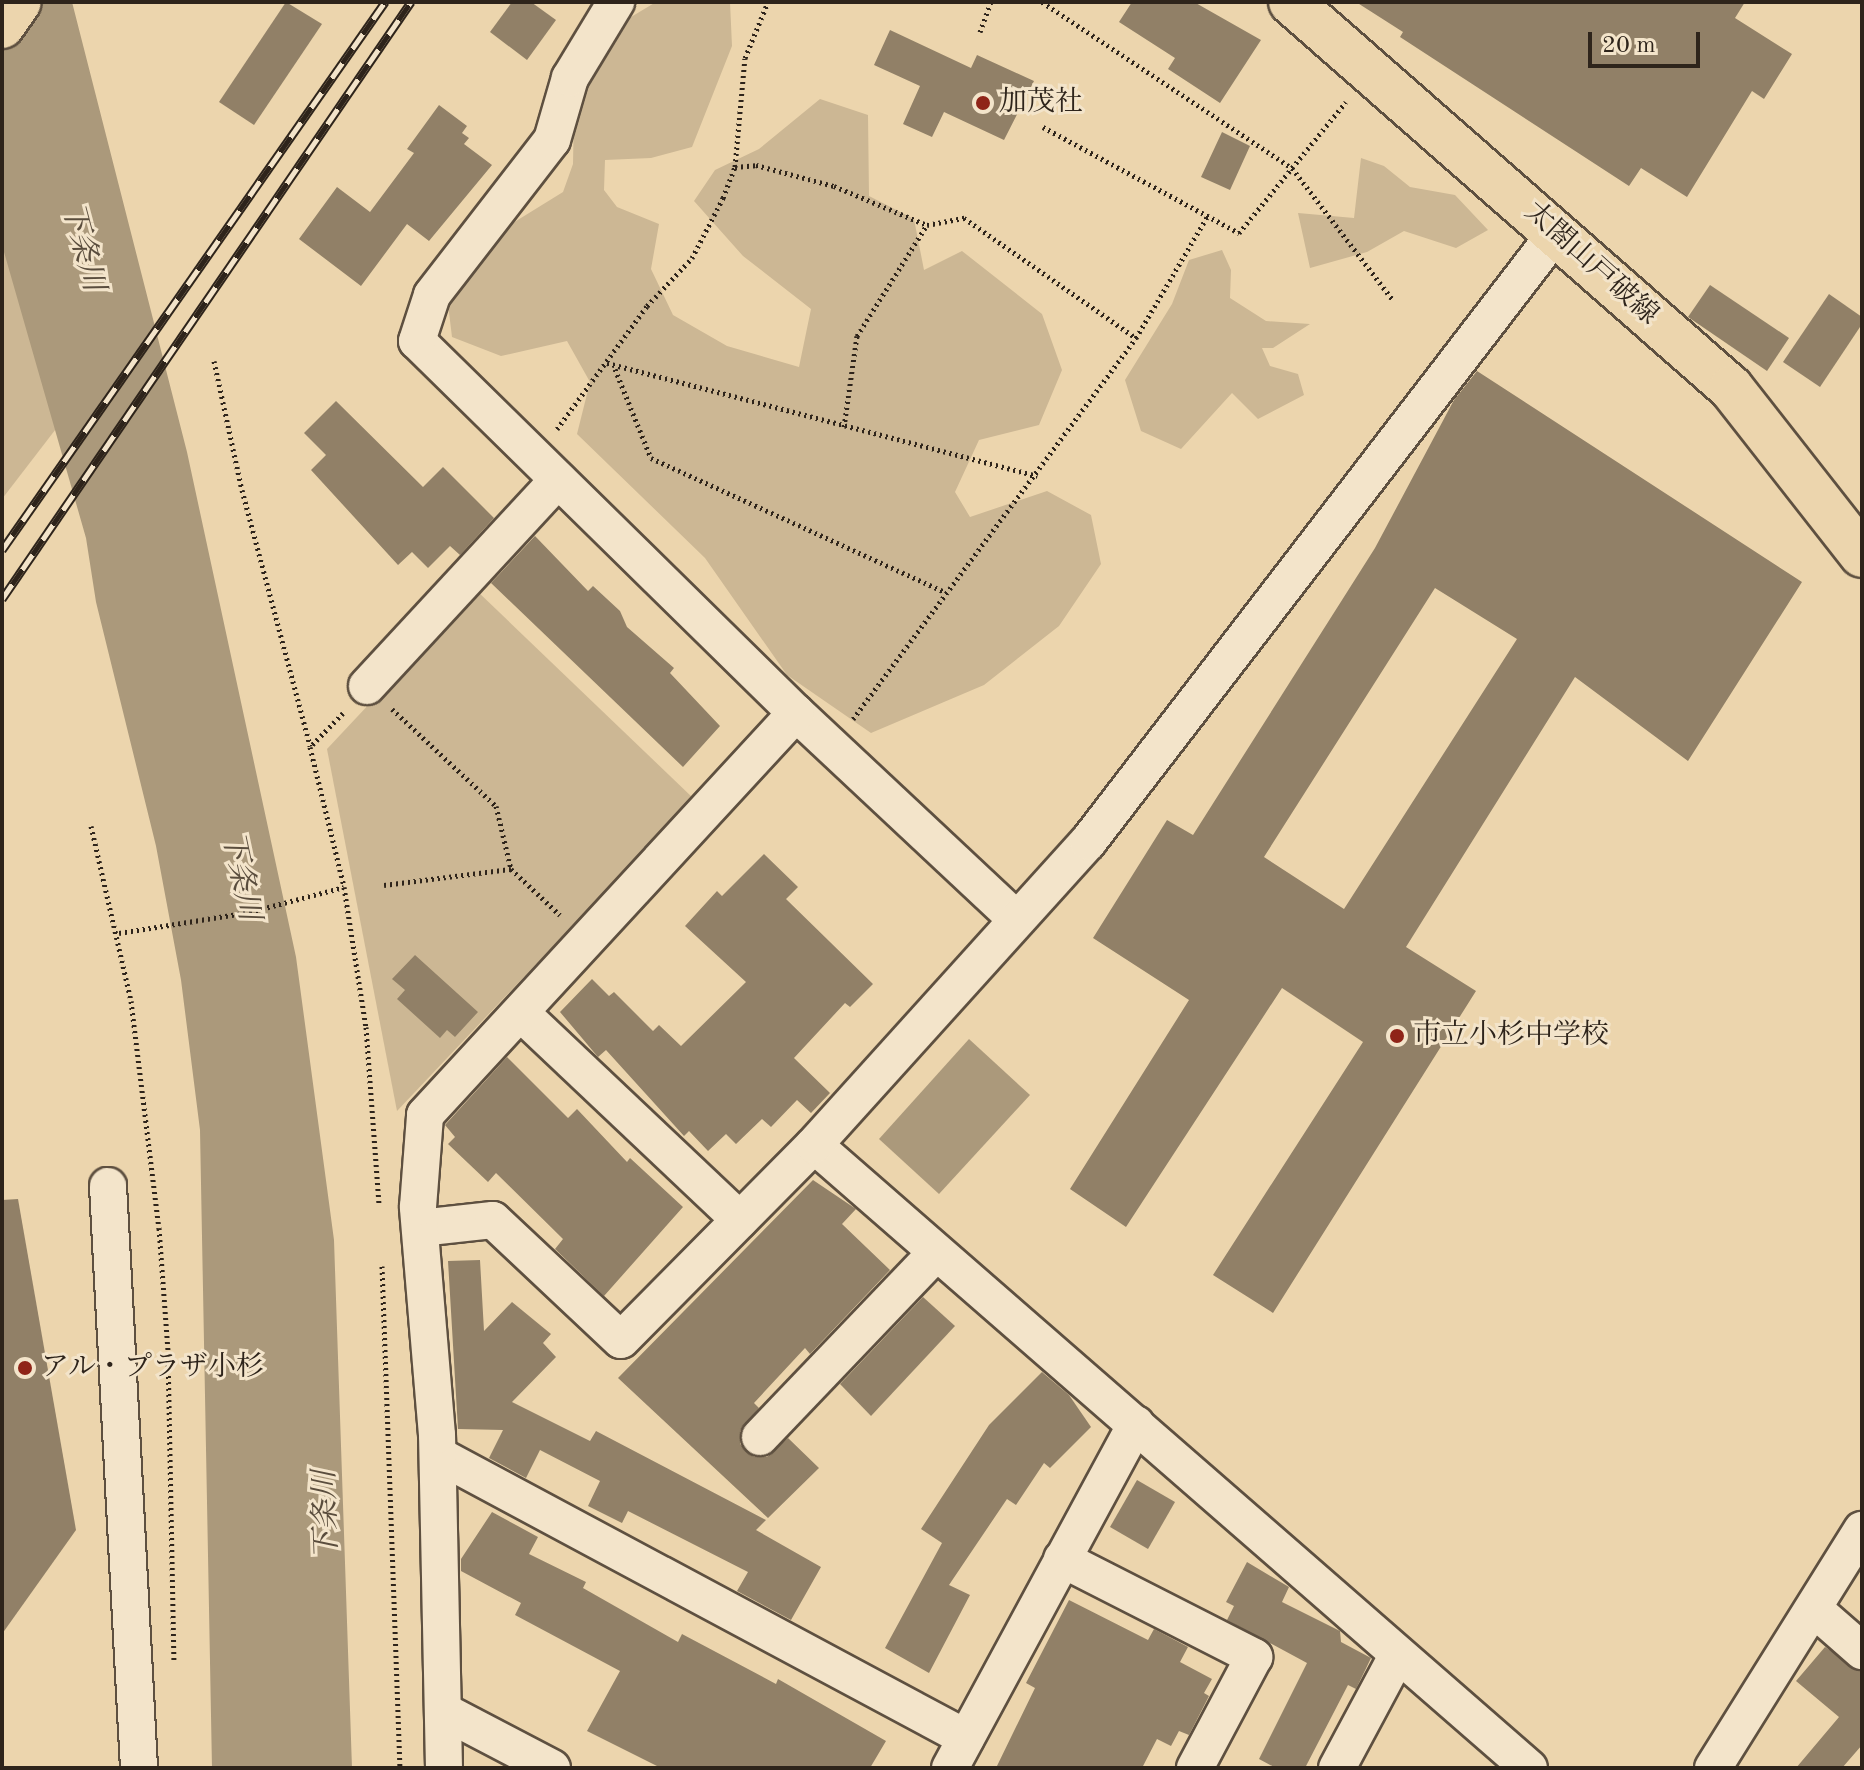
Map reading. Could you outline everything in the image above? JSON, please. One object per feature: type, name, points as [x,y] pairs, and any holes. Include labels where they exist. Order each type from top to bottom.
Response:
[{"type":"main road","points":[[2,26],[19,2]]},
{"type":"main road","name":"太閤山戸破線","points":[[1291,2],[1731,388],[1862,555]]},
{"type":"street","points":[[616,2],[570,78],[552,140],[432,295],[417,341],[796,713],[1015,918]]},
{"type":"street","points":[[420,1228],[493,1220],[621,1340],[814,1145],[1015,918],[1088,842],[1556,233]]},
{"type":"street","points":[[367,686],[547,470]]},
{"type":"street","points":[[444,1768],[438,1455],[420,1228],[425,1115],[521,1013],[584,938],[796,713]]},
{"type":"street","points":[[521,1013],[740,1220]]},
{"type":"street","points":[[814,1145],[935,1254],[1136,1424],[1397,1656],[1529,1768]]},
{"type":"street","points":[[108,1186],[139,1768]]},
{"type":"street","points":[[760,1437],[935,1254]]},
{"type":"street","points":[[438,1455],[958,1753],[1136,1424]]},
{"type":"street","points":[[1713,1768],[1862,1530]]},
{"type":"street","points":[[1062,1559],[1254,1657],[1195,1768]]},
{"type":"street","points":[[1814,1609],[1862,1651]]},
{"type":"street","points":[[1337,1768],[1397,1656]]},
{"type":"street","points":[[443,1711],[552,1768]]},
{"type":"path","points":[[547,470],[607,363],[647,306],[692,258],[735,167],[745,58],[768,2]]},
{"type":"path","points":[[980,32],[991,2]]},
{"type":"path","points":[[1042,2],[1292,168],[1393,300]]},
{"type":"path","points":[[1043,127],[1239,233],[1372,72]]},
{"type":"path","points":[[735,167],[756,165],[834,186],[927,225],[964,218],[1136,338]]},
{"type":"path","points":[[833,746],[945,592],[1037,476],[1136,338],[1207,217]]},
{"type":"path","points":[[844,427],[857,336],[927,225]]},
{"type":"path","points":[[214,361],[242,490],[344,887],[366,1027],[379,1210]]},
{"type":"path","points":[[607,363],[614,368],[1037,476]]},
{"type":"path","points":[[614,368],[651,458],[945,592]]},
{"type":"path","points":[[310,747],[367,686],[496,806],[511,869],[584,938]]},
{"type":"path","points":[[384,885],[511,869]]},
{"type":"path","points":[[119,933],[250,912],[344,887]]},
{"type":"path","points":[[382,1255],[400,1768]]},
{"type":"shaded area","points":[[656,2],[730,2],[732,46],[692,147],[651,158],[605,160],[604,190],[617,207],[659,224],[651,269],[673,315],[727,346],[799,367],[811,309],[743,256],[694,201],[715,170],[759,149],[820,99],[868,115],[869,196],[914,219],[924,270],[962,251],[1042,314],[1062,370],[1039,425],[979,440],[955,492],[970,517],[1047,491],[1091,515],[1101,564],[1059,626],[984,685],[871,733],[787,675],[705,558],[577,434],[590,382],[567,341],[501,356],[452,337],[447,296],[503,229],[563,192],[573,164],[574,108],[616,26]]},
{"type":"shaded area","points":[[2,145],[72,408],[2,499]]},
{"type":"shaded area","points":[[1361,158],[1384,166],[1410,187],[1455,195],[1488,230],[1456,248],[1404,231],[1367,252],[1310,268],[1298,213],[1354,218]]},
{"type":"shaded area","points":[[1222,250],[1231,270],[1230,298],[1266,321],[1310,324],[1273,348],[1262,348],[1270,366],[1298,374],[1304,395],[1258,419],[1232,393],[1181,449],[1141,431],[1125,380],[1172,304],[1189,260]]},
{"type":"shaded area","points":[[476,590],[693,798],[397,1111],[327,749]]},
{"type":"water","name":"下条川","points":[[2,2],[72,2],[187,452],[296,957],[334,1240],[352,1768],[212,1768],[200,1130],[181,980],[156,846],[96,602],[86,538],[2,245]]},
{"type":"water","points":[[969,1039],[1030,1095],[939,1194],[879,1139]]},
{"type":"building","points":[[286,2],[322,24],[254,125],[219,102]]},
{"type":"building","points":[[512,2],[531,2],[556,20],[527,60],[490,32]]},
{"type":"building","points":[[1132,2],[1194,2],[1261,40],[1220,103],[1168,69],[1175,58],[1119,22]]},
{"type":"building","points":[[1356,2],[1745,2],[1735,18],[1792,54],[1764,99],[1752,91],[1687,197],[1641,168],[1629,186],[1400,37],[1403,32]]},
{"type":"building","points":[[890,30],[971,68],[977,55],[1034,81],[1004,140],[944,112],[932,137],[903,124],[920,86],[874,65]]},
{"type":"building","points":[[439,105],[467,126],[462,133],[469,138],[464,144],[492,165],[429,241],[407,224],[361,286],[299,239],[337,187],[370,212],[414,153],[407,149]]},
{"type":"building","points":[[1222,132],[1250,146],[1230,190],[1201,177]]},
{"type":"building","points":[[1710,285],[1789,338],[1767,371],[1688,317]]},
{"type":"building","points":[[1829,294],[1862,317],[1862,324],[1820,387],[1783,362]]},
{"type":"building","points":[[1477,371],[1802,582],[1688,761],[1575,677],[1406,947],[1476,991],[1273,1313],[1213,1275],[1363,1042],[1282,988],[1126,1227],[1070,1189],[1189,1000],[1093,938],[1167,820],[1193,835],[1375,548],[1454,400]],"holes":[[[1435,588],[1517,639],[1344,909],[1264,857]]]},
{"type":"building","points":[[336,401],[423,487],[443,467],[494,518],[460,555],[450,546],[428,568],[412,552],[398,565],[311,470],[326,455],[304,433]]},
{"type":"building","points":[[535,536],[588,591],[593,586],[620,611],[627,627],[674,668],[670,673],[720,726],[683,767],[491,583]]},
{"type":"building","points":[[764,854],[798,887],[786,899],[873,984],[850,1007],[845,1003],[794,1058],[830,1093],[811,1113],[797,1100],[771,1127],[762,1119],[736,1144],[726,1134],[708,1151],[689,1131],[684,1136],[606,1050],[598,1057],[560,1012],[592,979],[609,996],[614,992],[653,1031],[659,1025],[681,1046],[746,982],[685,926],[717,891],[722,896]]},
{"type":"building","points":[[415,955],[478,1012],[455,1037],[447,1030],[440,1038],[397,999],[405,990],[392,979]]},
{"type":"building","points":[[507,1057],[568,1118],[577,1109],[627,1162],[630,1158],[683,1207],[604,1296],[555,1249],[563,1239],[496,1173],[488,1182],[448,1144],[455,1137],[445,1125]]},
{"type":"building","points":[[813,1180],[856,1209],[842,1224],[890,1270],[810,1354],[805,1348],[754,1403],[759,1408],[740,1431],[740,1444],[754,1457],[767,1457],[788,1438],[819,1468],[768,1518],[618,1378]]},
{"type":"building","name":"アル・プラザ小杉","points":[[18,1199],[76,1530],[2,1634],[2,1200]]},
{"type":"building","points":[[480,1260],[484,1331],[512,1302],[551,1334],[543,1343],[556,1357],[512,1402],[590,1441],[596,1431],[766,1520],[756,1530],[821,1567],[791,1620],[737,1591],[748,1572],[628,1511],[622,1523],[588,1506],[600,1481],[540,1450],[526,1478],[489,1458],[503,1430],[458,1429],[448,1261]]},
{"type":"building","points":[[923,1297],[955,1326],[871,1416],[840,1384]]},
{"type":"building","points":[[1042,1372],[1069,1395],[1091,1427],[1050,1468],[1044,1463],[1016,1505],[1007,1499],[949,1585],[970,1595],[929,1673],[885,1648],[942,1543],[921,1529],[989,1425]]},
{"type":"building","points":[[1137,1480],[1175,1502],[1148,1549],[1110,1527]]},
{"type":"building","points":[[492,1512],[538,1537],[529,1554],[586,1582],[583,1588],[678,1642],[682,1634],[776,1684],[778,1679],[886,1741],[870,1768],[661,1768],[587,1731],[620,1671],[515,1615],[521,1603],[461,1571],[461,1559]]},
{"type":"building","points":[[1247,1562],[1289,1587],[1282,1602],[1340,1631],[1341,1642],[1371,1658],[1356,1689],[1348,1685],[1305,1768],[1276,1768],[1259,1759],[1307,1663],[1227,1620],[1234,1606],[1226,1602]]},
{"type":"building","points":[[1069,1600],[1148,1640],[1154,1629],[1188,1647],[1180,1662],[1212,1679],[1204,1693],[1209,1696],[1189,1735],[1179,1731],[1171,1746],[1157,1739],[1142,1768],[996,1768],[1035,1688],[1026,1683]]},
{"type":"building","points":[[1825,1647],[1862,1671],[1862,1745],[1842,1768],[1796,1768],[1839,1717],[1796,1681]]},
{"type":"railway","points":[[2,550],[385,2]]},
{"type":"railway","points":[[2,599],[411,2]]},
{"type":"place","name":"加茂社","points":[[983,103]]},
{"type":"place","name":"市立小杉中学校","points":[[1397,1036]]},
{"type":"place","name":"アル・プラザ小杉","points":[[25,1368]]}]
